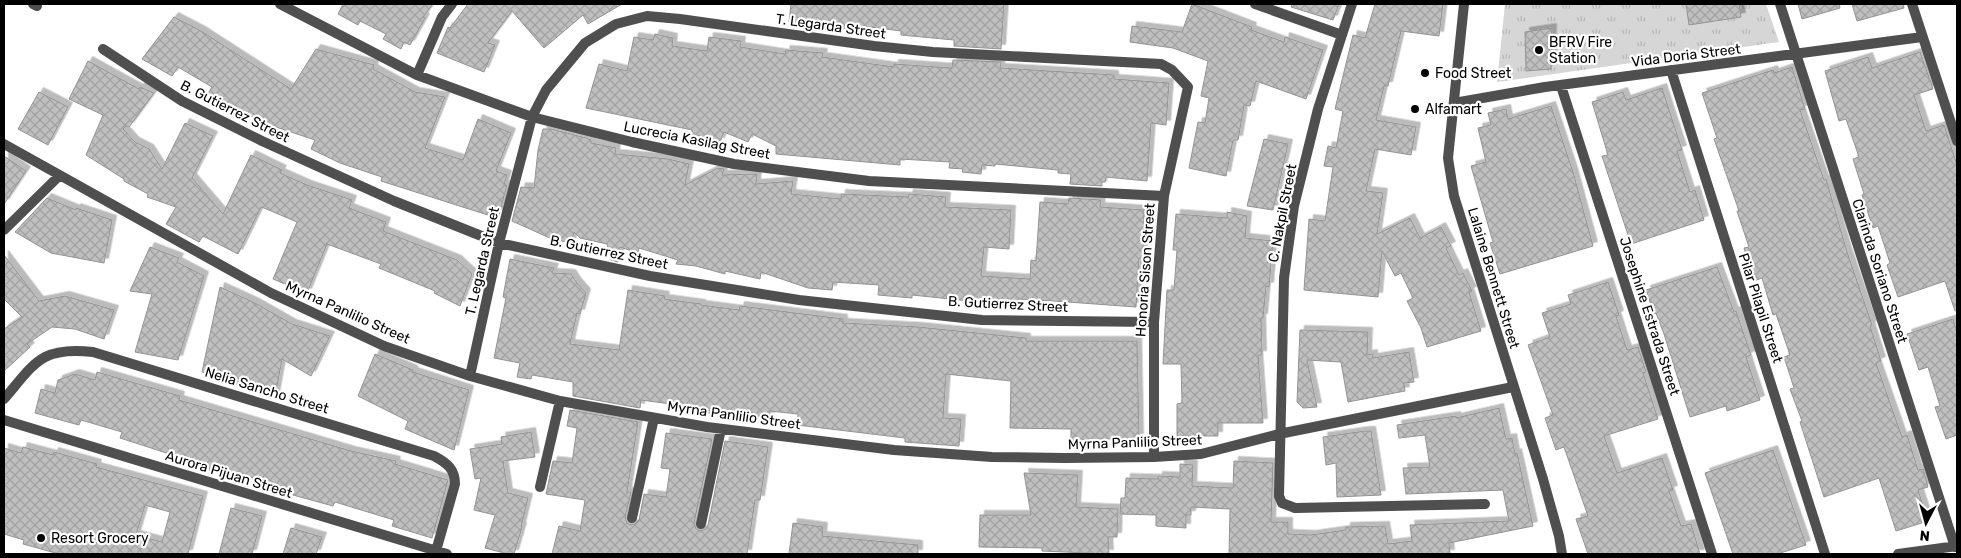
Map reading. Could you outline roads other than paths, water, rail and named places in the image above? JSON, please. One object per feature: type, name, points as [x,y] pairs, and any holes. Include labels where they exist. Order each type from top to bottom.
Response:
[{"type":"street","name":"Lucrecia Kasilag Street","points":[[283,4],[417,75],[532,117],[632,142],[734,164],[850,179],[1164,196]]},
{"type":"street","points":[[417,75],[442,17],[452,4]]},
{"type":"street","points":[[1255,4],[1342,35]]},
{"type":"street","name":"C. Nakpil Street","points":[[1352,4],[1318,109],[1294,206],[1284,278],[1279,496],[1282,503],[1295,508],[1486,504]]},
{"type":"street","name":"Lalaine Bennett Street","points":[[1464,4],[1448,158],[1454,196],[1512,387],[1543,479],[1559,536],[1562,554]]},
{"type":"street","name":"Clarinda Soriano Street","points":[[1780,4],[1956,547]]},
{"type":"street","points":[[1912,4],[1957,141]]},
{"type":"street","name":"T. Legarda Street","points":[[470,376],[499,243],[532,117],[546,90],[585,43],[616,24],[647,16],[933,52],[1161,64],[1172,70],[1188,87]]},
{"type":"street","name":"Vida Doria Street","points":[[1454,103],[1671,70],[1922,37]]},
{"type":"street","name":"B. Gutierrez Street","points":[[103,49],[182,101],[262,141],[394,202],[499,243],[650,276],[799,300],[982,320],[1154,322]]},
{"type":"street","name":"Pilar Pilapil Street","points":[[1671,70],[1824,554]]},
{"type":"street","name":"Josephine Estrada Street","points":[[1561,86],[1712,554]]},
{"type":"street","name":"Honoria Sison Street","points":[[1154,457],[1154,322],[1164,196],[1188,87]]},
{"type":"street","name":"Myrna Panlilio Street","points":[[4,144],[270,293],[384,346],[470,376],[560,401],[721,429],[894,450],[992,457],[1154,457],[1201,454],[1279,434],[1512,387]]},
{"type":"street","points":[[4,230],[59,176]]},
{"type":"street","name":"Nelia Sancho Street","points":[[4,399],[32,366],[44,357],[58,351],[93,352],[434,456],[450,466],[455,475],[455,484],[436,551]]},
{"type":"street","points":[[540,487],[560,401]]},
{"type":"street","points":[[632,518],[654,418]]},
{"type":"street","name":"Aurora Pijuan Street","points":[[4,420],[447,554]]},
{"type":"street","points":[[701,524],[721,429]]},
{"type":"street","points":[[1898,554],[1956,547]]},
{"type":"place","name":"BFRV Fire Station","points":[[1539,50]]},
{"type":"place","name":"Food Street","points":[[1425,73]]},
{"type":"place","name":"Alfamart","points":[[1415,109]]},
{"type":"place","name":"Resort Grocery","points":[[41,538]]}]
